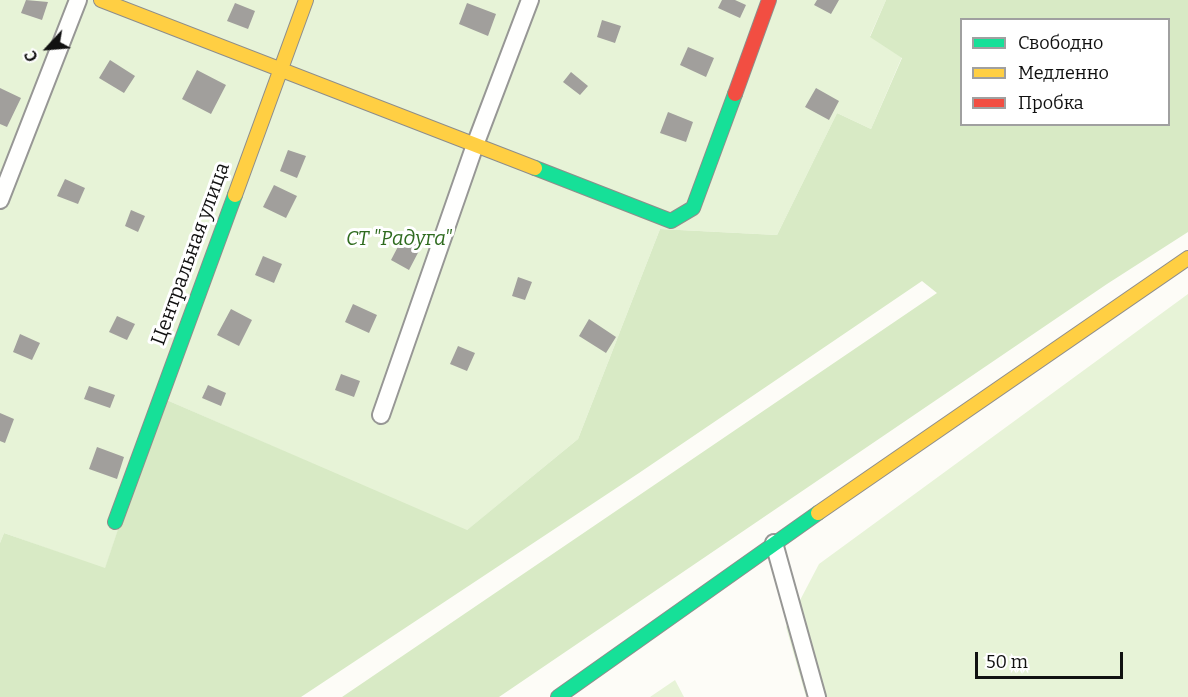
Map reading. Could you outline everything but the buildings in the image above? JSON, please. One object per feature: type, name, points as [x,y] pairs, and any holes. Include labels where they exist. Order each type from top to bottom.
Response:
[{"type":"street","points":[[0,200],[78,0]]},
{"type":"street","points":[[101,0],[671,221],[693,208],[768,0]]},
{"type":"street","name":"Центральная улица","points":[[115,522],[306,0]]},
{"type":"street","points":[[381,415],[475,145],[531,0]]},
{"type":"street","points":[[558,697],[774,543],[1188,258]]},
{"type":"street","points":[[774,543],[817,697]]},
{"type":"green space","name":"СТ \"Радуга\"","points":[[0,0],[886,0],[870,36],[902,57],[871,129],[837,113],[777,235],[660,229],[578,439],[466,531],[162,398],[105,569],[4,533],[0,543]]},
{"type":"green space","points":[[886,0],[1188,0],[1188,232],[1107,284],[499,697],[342,697],[937,293],[922,281],[639,473],[301,697],[0,697],[0,543],[4,533],[105,568],[162,398],[467,530],[578,439],[660,229],[777,235],[837,113],[871,129],[902,58],[870,37]]},
{"type":"green space","points":[[1188,294],[1188,697],[806,697],[786,627],[819,564]]},
{"type":"green space","points":[[675,680],[684,697],[650,697]]},
{"type":"traffic: fast","points":[[535,168],[671,221],[693,208],[735,94]]},
{"type":"traffic: fast","points":[[115,522],[235,195]]},
{"type":"traffic: fast","points":[[558,697],[818,513]]},
{"type":"traffic: slow","points":[[101,0],[535,168]]},
{"type":"traffic: slow","points":[[235,195],[306,0]]},
{"type":"traffic: slow","points":[[818,513],[1188,258]]},
{"type":"traffic: jam","points":[[735,94],[769,0]]}]
